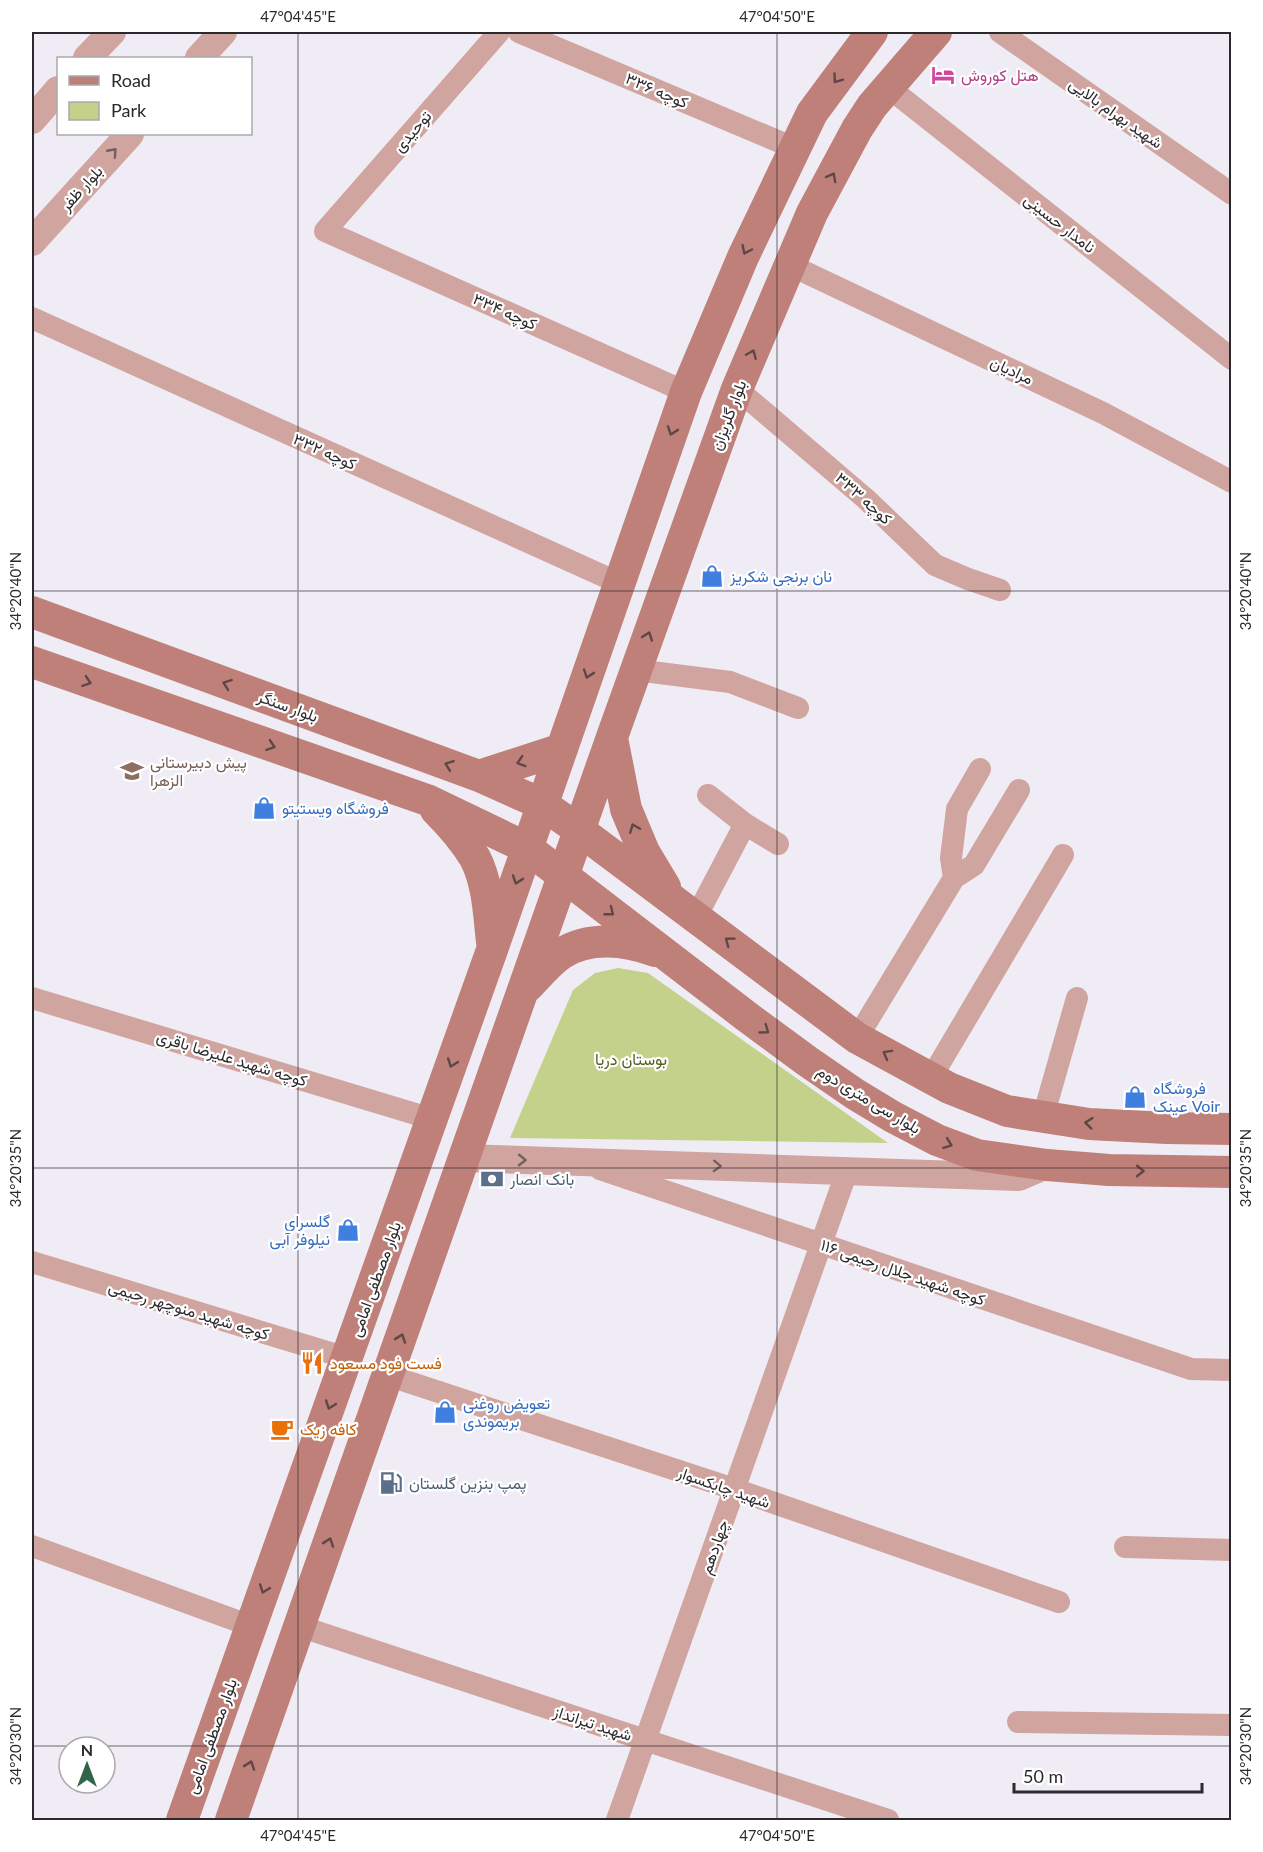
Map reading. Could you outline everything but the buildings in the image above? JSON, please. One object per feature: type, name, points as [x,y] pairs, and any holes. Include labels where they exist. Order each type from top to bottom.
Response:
[{"type":"main road","points":[[542,804],[686,392],[743,257],[812,113],[872,32]]},
{"type":"main road","name":"بلوار گلریزان","points":[[579,830],[737,389],[812,213],[857,129],[872,106],[936,32]]},
{"type":"main road","name":"بلوار سنگر","points":[[32,612],[479,776],[542,804],[579,830]]},
{"type":"main road","points":[[32,662],[427,800],[527,848]]},
{"type":"main road","points":[[612,737],[626,809],[644,852],[672,898]]},
{"type":"main road","points":[[479,776],[562,749]]},
{"type":"main road","points":[[427,800],[460,835],[476,860],[484,884],[493,947]]},
{"type":"main road","name":"بلوار مصطفی امامی","points":[[182,1821],[542,804]]},
{"type":"main road","points":[[231,1821],[579,830],[857,1038],[949,1088],[1007,1112],[1089,1124],[1232,1129]]},
{"type":"main road","name":"بلوار سی متری دوم","points":[[527,848],[807,1061],[893,1117],[938,1140],[977,1155],[1047,1165],[1108,1170],[1232,1172]]},
{"type":"main road","points":[[523,992],[552,961],[580,944],[600,941],[637,944],[665,955]]},
{"type":"street","points":[[88,57],[112,32]]},
{"type":"street","points":[[200,57],[223,32]]},
{"type":"street","name":"توحیدی","points":[[325,231],[499,32]]},
{"type":"street","name":"کوچه ۳۳۶","points":[[519,32],[794,148]]},
{"type":"street","name":"شهید بهرام بالایی","points":[[1000,32],[1232,194]]},
{"type":"street","name":"نامدار حسینی","points":[[888,87],[1232,359]]},
{"type":"street","points":[[32,120],[57,91]]},
{"type":"street","name":"بلوار ظفر","points":[[32,242],[129,135]]},
{"type":"street","name":"کوچه ۳۳۴","points":[[325,231],[686,392]]},
{"type":"street","name":"مرادیان","points":[[790,265],[1103,413],[1232,482]]},
{"type":"street","name":"کوچه ۳۳۲","points":[[32,318],[619,583]]},
{"type":"street","name":"کوچه ۳۳۳","points":[[737,389],[866,499],[935,565],[1000,590]]},
{"type":"street","points":[[636,670],[730,682],[798,708]]},
{"type":"street","points":[[954,878],[951,858],[957,809],[980,769]]},
{"type":"street","points":[[857,1038],[954,878],[974,865],[1019,790]]},
{"type":"street","points":[[708,795],[745,824],[778,844]]},
{"type":"street","points":[[696,917],[745,824]]},
{"type":"street","points":[[931,1078],[1063,855]]},
{"type":"street","name":"کوچه شهید علیرضا باقری","points":[[32,998],[432,1119]]},
{"type":"street","points":[[1043,1117],[1077,998]]},
{"type":"street","points":[[464,1158],[1019,1177],[1047,1165]]},
{"type":"street","name":"کوچه شهید جلال رحیمی ۱۱۶","points":[[577,1161],[1191,1369],[1232,1370]]},
{"type":"street","name":"چهاردهم","points":[[617,1821],[847,1171]]},
{"type":"street","name":"کوچه شهید منوچهر رحیمی","points":[[32,1262],[347,1358]]},
{"type":"street","name":"شهید چابکسوار","points":[[387,1376],[734,1489],[1059,1602]]},
{"type":"street","points":[[32,1546],[251,1626]]},
{"type":"street","points":[[1125,1547],[1232,1550]]},
{"type":"street","name":"شهید تیرانداز","points":[[299,1626],[888,1821]]},
{"type":"street","points":[[1018,1722],[1232,1725]]},
{"type":"green space","name":"بوستان دریا","points":[[618,968],[648,973],[888,1143],[510,1138],[573,990],[595,973]]},
{"type":"place","name":"هتل کوروش","points":[[943,75]]},
{"type":"place","name":"نان برنجی شکریز","points":[[712,576]]},
{"type":"place","name":"پیش دبیرستانی الزهرا","points":[[132,771]]},
{"type":"place","name":"فروشگاه ویستیتو","points":[[264,808]]},
{"type":"place","name":"فروشگاه عینک Voir","points":[[1135,1097]]},
{"type":"place","name":"بانک انصار","points":[[492,1179]]},
{"type":"place","name":"گلسرای نیلوفر آبی","points":[[348,1230]]},
{"type":"place","name":"فست فود مسعود","points":[[312,1363]]},
{"type":"place","name":"تعویض روغنی بریموندی","points":[[445,1412]]},
{"type":"place","name":"کافه زیک","points":[[282,1429]]},
{"type":"place","name":"پمپ بنزین گلستان","points":[[391,1483]]}]
